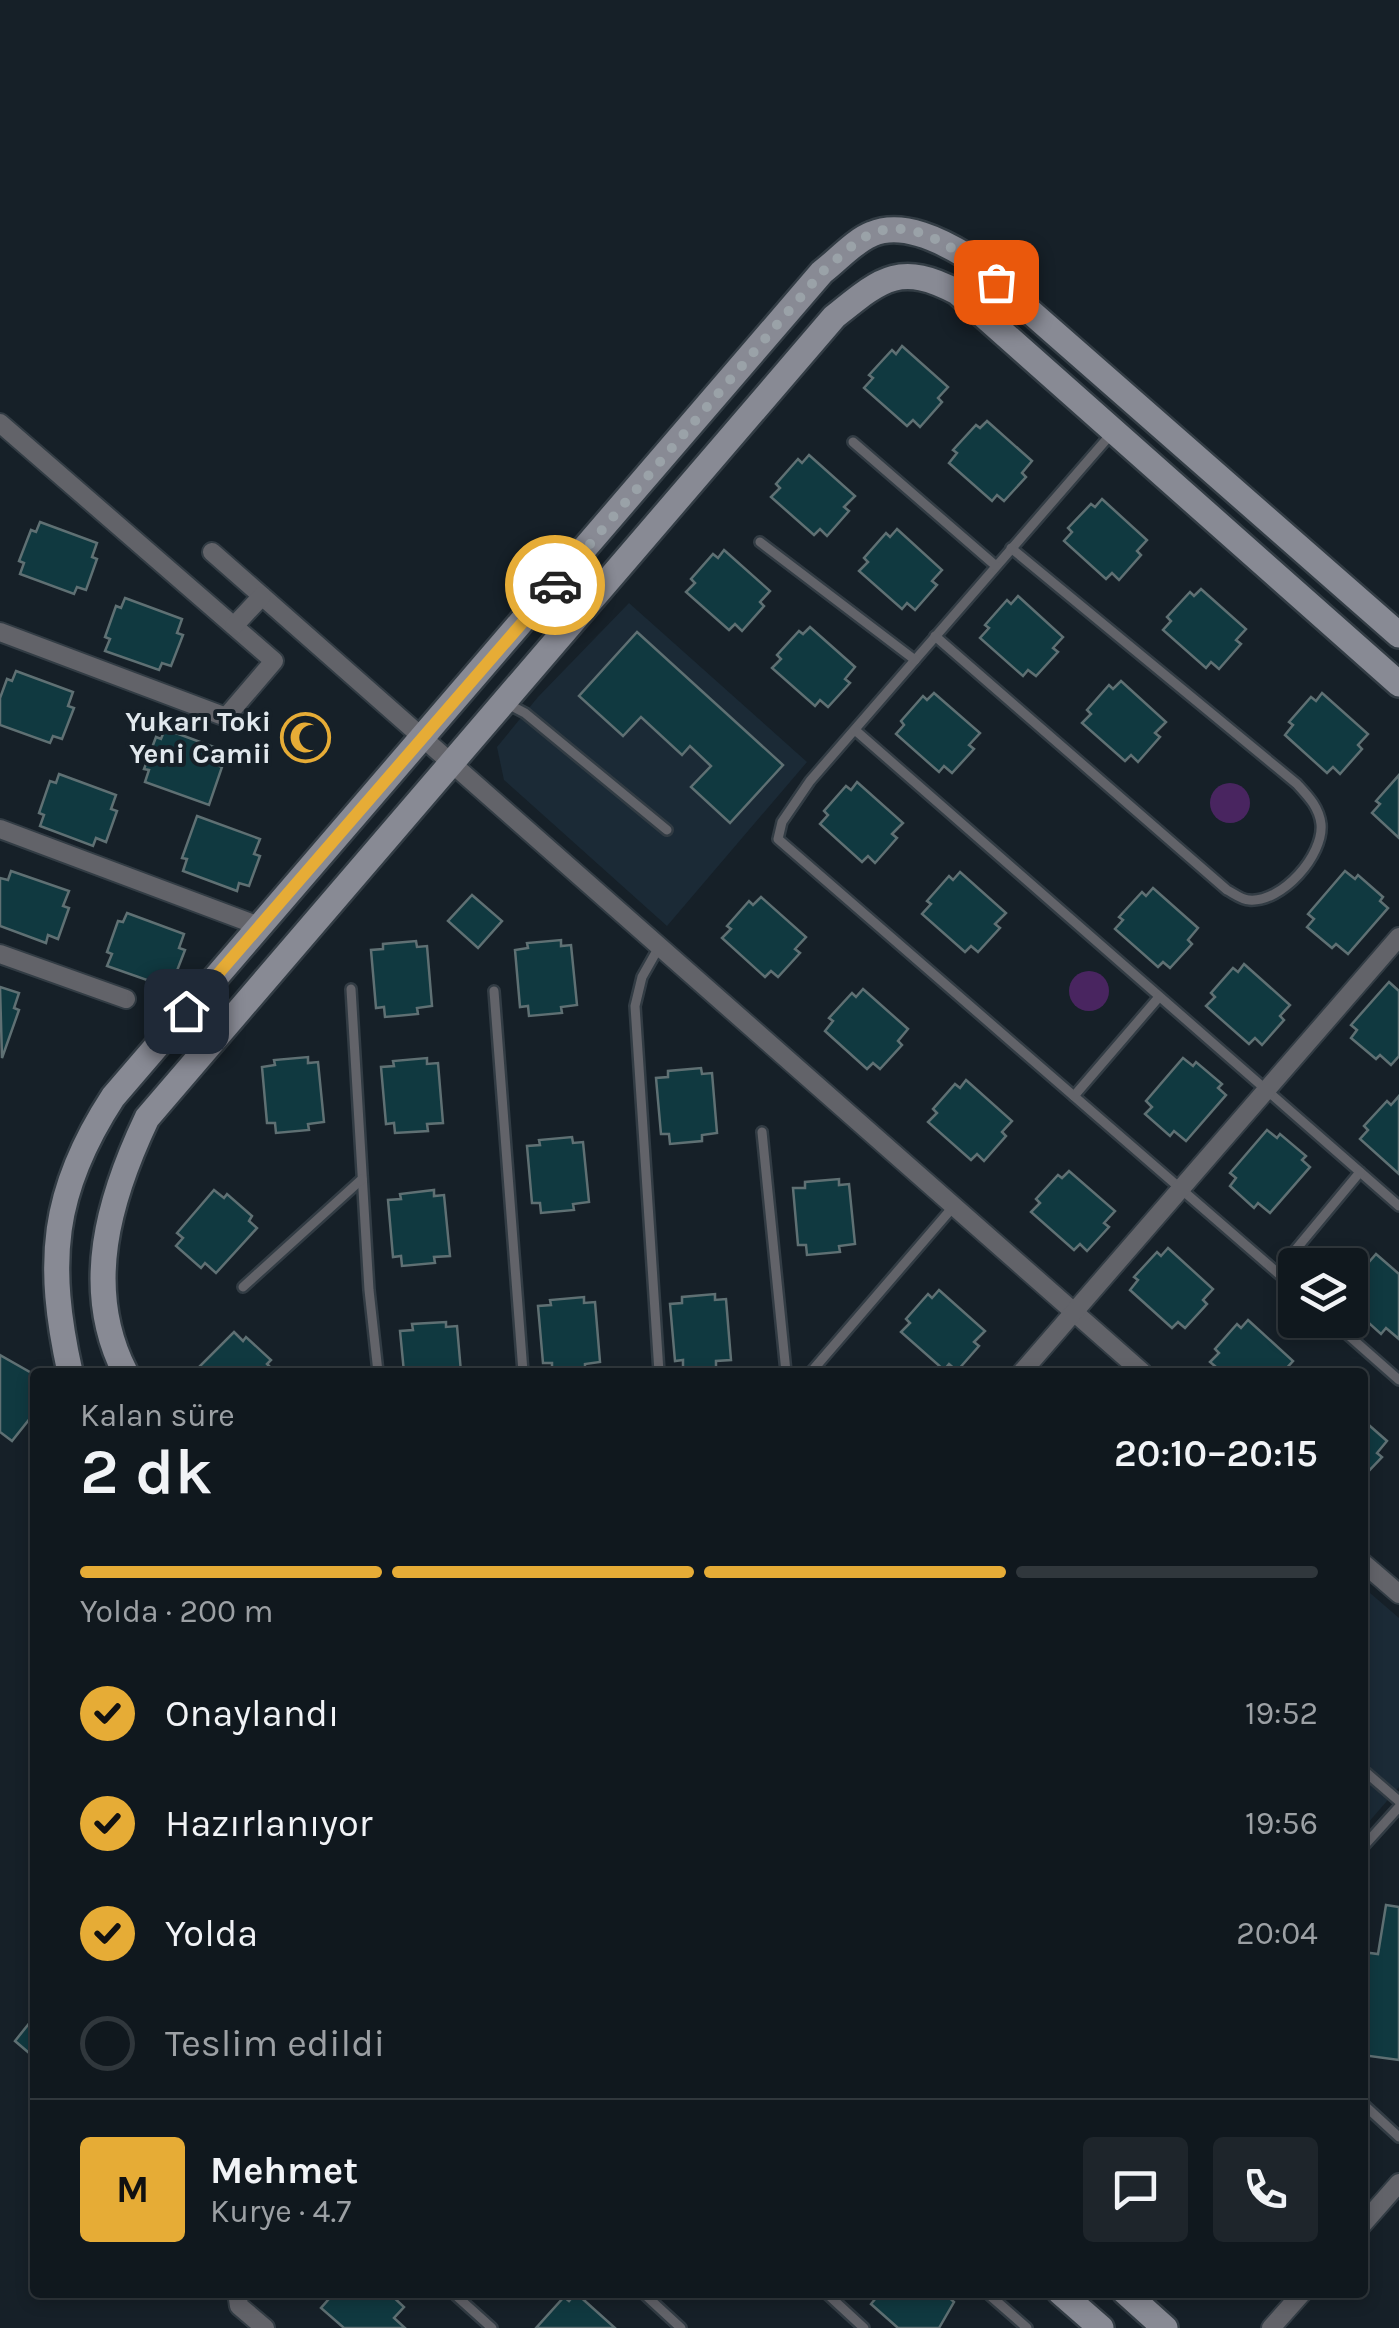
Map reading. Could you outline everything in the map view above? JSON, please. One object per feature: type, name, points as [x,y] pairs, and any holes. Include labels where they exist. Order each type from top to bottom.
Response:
[{"type":"street","points":[[69,1368],[54,1268],[61,1210],[82,1144],[113,1097],[420,738],[612,521],[822,272],[871,234],[892,230],[936,238],[968,258],[1399,635]]},
{"type":"street","points":[[124,1368],[103,1290],[105,1228],[121,1173],[148,1118],[834,318],[880,280],[907,275],[930,277],[957,292],[1399,684]]},
{"type":"street","points":[[0,424],[274,661],[226,717],[0,632]]},
{"type":"street","points":[[212,552],[1137,1368]]},
{"type":"street","points":[[234,626],[262,596]]},
{"type":"street","points":[[0,828],[258,926]]},
{"type":"street","points":[[1026,1368],[1399,937]]},
{"type":"street","points":[[0,954],[126,999]]},
{"type":"street","points":[[1368,1567],[1399,1594]]},
{"type":"street","points":[[1368,2217],[1399,2183]]},
{"type":"street","points":[[237,2298],[239,2306],[265,2328]]},
{"type":"street","points":[[1067,2298],[1101,2328]]},
{"type":"street","points":[[1132,2298],[1165,2328]]},
{"type":"street","points":[[1272,2328],[1298,2298]]},
{"type":"lane","points":[[1114,431],[801,795],[782,822],[778,839],[1277,1272],[1360,1172]]},
{"type":"lane","points":[[854,442],[996,566]]},
{"type":"lane","points":[[760,542],[915,660]]},
{"type":"lane","points":[[935,636],[1227,890],[1248,900],[1266,897],[1291,881],[1314,856],[1322,828],[1316,805],[1296,784],[1011,548]]},
{"type":"lane","points":[[504,702],[526,713],[667,830]]},
{"type":"lane","points":[[855,730],[1399,1206]]},
{"type":"lane","points":[[658,1368],[635,1006],[642,977],[659,948]]},
{"type":"lane","points":[[351,989],[378,1368]]},
{"type":"lane","points":[[494,991],[523,1368]]},
{"type":"lane","points":[[1074,1096],[1159,996]]},
{"type":"lane","points":[[762,1132],[786,1368]]},
{"type":"lane","points":[[244,1287],[362,1180]]},
{"type":"lane","points":[[815,1368],[954,1207]]},
{"type":"lane","points":[[1351,1338],[1399,1380]]},
{"type":"lane","points":[[1368,1774],[1399,1804],[1368,1841]]},
{"type":"lane","points":[[1368,2108],[1399,2136]]},
{"type":"lane","points":[[459,2298],[492,2328]]},
{"type":"lane","points":[[649,2298],[682,2328]]},
{"type":"lane","points":[[832,2298],[864,2328]]},
{"type":"lane","points":[[993,2298],[1027,2328]]},
{"type":"shaded area","points":[[629,603],[807,762],[667,926],[504,780],[497,747],[538,697]]},
{"type":"shaded area","points":[[1230,783],[1244,789],[1250,803],[1244,817],[1230,823],[1216,817],[1210,803],[1216,789]]},
{"type":"shaded area","points":[[1089,971],[1103,977],[1109,991],[1103,1005],[1089,1011],[1075,1005],[1069,991],[1075,977]]},
{"type":"shaded area","points":[[1368,1591],[1399,1618],[1399,1787],[1368,1823]]},
{"type":"building","points":[[902,346],[948,387],[938,398],[942,402],[920,427],[913,420],[907,426],[864,388],[873,378],[869,375],[892,350],[896,354]]},
{"type":"building","points":[[987,421],[1032,461],[1022,473],[1026,477],[1004,501],[997,495],[992,501],[949,463],[957,453],[953,450],[976,425],[980,428]]},
{"type":"building","points":[[809,455],[855,496],[844,507],[849,511],[827,536],[820,529],[814,535],[771,497],[780,488],[776,484],[798,459],[802,463]]},
{"type":"building","points":[[1102,499],[1147,540],[1137,551],[1141,555],[1119,580],[1112,573],[1106,579],[1064,541],[1072,532],[1068,528],[1091,504],[1095,507]]},
{"type":"building","points":[[40,522],[97,543],[92,557],[97,559],[86,590],[77,587],[74,594],[20,574],[24,563],[19,561],[31,530],[36,532]]},
{"type":"building","points":[[897,529],[942,570],[932,581],[937,585],[915,610],[907,603],[902,609],[859,571],[868,562],[864,558],[886,533],[890,537]]},
{"type":"building","points":[[724,550],[770,591],[760,602],[764,606],[742,631],[735,624],[729,630],[686,592],[695,583],[691,579],[713,554],[718,558]]},
{"type":"building","points":[[1201,589],[1246,629],[1236,640],[1241,644],[1219,669],[1211,662],[1206,668],[1163,630],[1171,621],[1167,617],[1190,592],[1194,596]]},
{"type":"building","points":[[1018,596],[1063,637],[1053,648],[1058,652],[1036,676],[1028,670],[1023,676],[980,638],[989,628],[985,625],[1007,600],[1011,604]]},
{"type":"building","points":[[125,598],[182,619],[177,633],[183,635],[171,666],[162,663],[159,670],[105,651],[110,639],[105,637],[116,606],[121,608]]},
{"type":"building","points":[[810,627],[855,667],[845,679],[850,683],[828,707],[820,700],[815,706],[772,668],[781,659],[777,655],[799,631],[803,634]]},
{"type":"building","points":[[637,632],[783,765],[730,823],[691,787],[711,766],[690,746],[682,755],[641,717],[623,736],[579,696]]},
{"type":"building","points":[[16,671],[73,692],[68,706],[74,708],[62,739],[53,736],[50,743],[0,725],[0,698],[7,679],[12,681]]},
{"type":"building","points":[[1121,681],[1166,722],[1155,733],[1160,737],[1138,762],[1131,755],[1125,761],[1082,723],[1091,714],[1087,710],[1109,685],[1113,689]]},
{"type":"building","points":[[934,693],[980,733],[969,745],[974,749],[952,773],[944,766],[939,772],[896,734],[904,725],[901,721],[923,696],[927,700]]},
{"type":"building","points":[[1322,693],[1368,734],[1358,745],[1362,749],[1340,774],[1333,767],[1327,773],[1285,735],[1293,725],[1289,722],[1311,697],[1316,701]]},
{"type":"building","points":[[165,729],[222,750],[217,765],[222,767],[209,805],[145,782],[149,770],[144,769],[156,737],[161,739]]},
{"type":"building","points":[[59,774],[116,795],[111,809],[117,811],[106,842],[96,838],[93,846],[40,826],[44,815],[39,813],[50,781],[56,783]]},
{"type":"building","points":[[1399,775],[1399,838],[1372,813],[1380,804],[1376,801]]},
{"type":"building","points":[[857,782],[903,823],[892,834],[897,838],[875,863],[868,856],[862,862],[820,824],[828,815],[824,811],[846,786],[851,790]]},
{"type":"building","points":[[197,816],[260,839],[254,854],[260,856],[249,886],[239,883],[237,891],[183,871],[187,859],[182,858]]},
{"type":"building","points":[[11,871],[69,891],[63,906],[69,908],[58,939],[48,935],[46,943],[0,926],[0,878],[8,880]]},
{"type":"building","points":[[1345,871],[1355,879],[1358,875],[1383,897],[1380,901],[1388,908],[1348,954],[1336,944],[1332,948],[1307,927],[1314,919],[1308,914]]},
{"type":"building","points":[[960,872],[1006,913],[995,924],[1000,928],[978,952],[971,946],[965,952],[922,914],[931,904],[927,901],[949,876],[953,880]]},
{"type":"building","points":[[1153,888],[1198,928],[1188,940],[1192,944],[1170,968],[1163,962],[1158,967],[1115,929],[1123,920],[1119,917],[1142,892],[1146,896]]},
{"type":"building","points":[[472,895],[502,921],[478,948],[448,921]]},
{"type":"building","points":[[761,897],[806,937],[795,949],[800,953],[778,977],[771,971],[765,977],[722,938],[731,929],[727,926],[749,901],[753,905]]},
{"type":"building","points":[[127,913],[184,934],[179,948],[185,950],[173,981],[164,977],[161,985],[107,966],[112,954],[107,952],[118,921],[123,922]]},
{"type":"building","points":[[561,940],[561,946],[571,945],[577,1005],[561,1007],[562,1013],[529,1016],[528,1006],[520,1007],[515,950],[528,948],[527,943]]},
{"type":"building","points":[[416,941],[417,947],[427,946],[432,1006],[417,1008],[418,1014],[385,1017],[384,1007],[376,1008],[371,950],[383,949],[383,944]]},
{"type":"building","points":[[1244,964],[1290,1005],[1280,1016],[1284,1020],[1262,1045],[1255,1038],[1249,1044],[1206,1006],[1215,997],[1211,993],[1233,968],[1238,972]]},
{"type":"building","points":[[1389,982],[1399,991],[1399,1056],[1391,1065],[1380,1055],[1376,1059],[1351,1038],[1357,1030],[1351,1025]]},
{"type":"building","points":[[0,987],[19,993],[14,1008],[19,1010],[2,1058]]},
{"type":"building","points":[[863,989],[908,1029],[898,1041],[902,1045],[880,1069],[873,1063],[867,1069],[825,1031],[833,1021],[829,1018],[852,993],[856,997]]},
{"type":"building","points":[[308,1057],[308,1063],[318,1062],[324,1122],[308,1124],[309,1130],[276,1133],[275,1123],[267,1123],[262,1067],[275,1065],[274,1060]]},
{"type":"building","points":[[427,1058],[427,1064],[438,1063],[443,1123],[427,1124],[428,1131],[395,1133],[394,1123],[386,1124],[381,1067],[394,1066],[393,1061]]},
{"type":"building","points":[[1183,1058],[1193,1066],[1196,1062],[1222,1084],[1218,1088],[1226,1095],[1186,1141],[1174,1131],[1170,1136],[1145,1114],[1152,1107],[1146,1101]]},
{"type":"building","points":[[701,1068],[702,1074],[712,1073],[717,1133],[702,1135],[702,1141],[670,1144],[669,1134],[661,1134],[656,1078],[668,1077],[668,1071]]},
{"type":"building","points":[[966,1080],[1012,1121],[1002,1132],[1006,1136],[984,1161],[977,1154],[971,1160],[928,1122],[937,1113],[933,1109],[955,1084],[960,1088]]},
{"type":"building","points":[[1399,1096],[1399,1174],[1360,1139],[1368,1130],[1364,1126],[1387,1101],[1391,1105]]},
{"type":"building","points":[[1267,1130],[1277,1138],[1280,1134],[1306,1156],[1302,1160],[1310,1167],[1270,1213],[1258,1203],[1254,1208],[1230,1186],[1236,1178],[1230,1173]]},
{"type":"building","points":[[572,1137],[573,1143],[583,1142],[589,1202],[573,1204],[574,1210],[541,1213],[540,1203],[532,1203],[527,1146],[540,1145],[539,1140]]},
{"type":"building","points":[[1069,1171],[1115,1211],[1104,1223],[1109,1227],[1087,1251],[1080,1244],[1074,1250],[1031,1212],[1040,1203],[1036,1199],[1058,1175],[1062,1178]]},
{"type":"building","points":[[839,1179],[839,1185],[849,1184],[855,1244],[839,1246],[840,1252],[807,1255],[806,1245],[798,1245],[793,1188],[805,1188],[805,1182]]},
{"type":"building","points":[[214,1190],[224,1198],[227,1194],[252,1216],[249,1221],[257,1228],[216,1273],[205,1263],[201,1268],[176,1246],[183,1238],[177,1233]]},
{"type":"building","points":[[434,1190],[434,1196],[444,1195],[450,1256],[434,1257],[435,1263],[402,1266],[401,1256],[393,1257],[388,1200],[401,1199],[400,1194]]},
{"type":"building","points":[[1168,1248],[1213,1289],[1203,1300],[1207,1304],[1185,1328],[1178,1322],[1172,1328],[1130,1290],[1138,1280],[1134,1277],[1157,1252],[1161,1256]]},
{"type":"building","points":[[1376,1254],[1399,1274],[1399,1339],[1386,1328],[1381,1334],[1368,1322],[1369,1262]]},
{"type":"building","points":[[939,1290],[985,1331],[974,1342],[979,1346],[960,1368],[949,1364],[942,1368],[901,1332],[910,1323],[906,1319],[928,1294],[932,1298]]},
{"type":"building","points":[[715,1294],[715,1300],[726,1299],[731,1360],[716,1361],[716,1367],[705,1368],[683,1368],[683,1360],[675,1361],[670,1304],[682,1303],[682,1297]]},
{"type":"building","points":[[584,1297],[584,1303],[595,1302],[600,1362],[585,1364],[585,1368],[552,1368],[552,1363],[543,1363],[538,1306],[551,1305],[550,1300]]},
{"type":"building","points":[[1248,1320],[1293,1361],[1287,1368],[1217,1368],[1210,1362],[1219,1353],[1215,1349],[1237,1324],[1241,1328]]},
{"type":"building","points":[[446,1322],[446,1327],[457,1326],[461,1368],[404,1368],[400,1331],[413,1330],[412,1324]]},
{"type":"building","points":[[234,1332],[243,1341],[246,1337],[271,1360],[267,1364],[271,1368],[198,1368]]},
{"type":"building","points":[[0,1355],[30,1372],[30,1418],[12,1441],[0,1432]]},
{"type":"building","points":[[1368,1424],[1387,1441],[1377,1453],[1382,1457],[1368,1472]]},
{"type":"building","points":[[1386,1905],[1399,1907],[1399,2060],[1368,2056],[1368,1953],[1378,1954]]},
{"type":"building","points":[[30,2022],[30,2054],[15,2041]]},
{"type":"building","points":[[330,2298],[394,2298],[404,2307],[394,2318],[405,2328],[344,2328],[321,2308]]},
{"type":"building","points":[[563,2298],[582,2298],[615,2328],[536,2328]]},
{"type":"building","points":[[876,2298],[950,2298],[954,2302],[939,2328],[898,2328],[871,2304]]},
{"type":"way so far","points":[[555,585],[822,272],[871,234],[892,230],[936,238],[996,282]]},
{"type":"place","name":"Yukarı Toki Yeni Camii","points":[[306,737]]},
{"type":"route","points":[[186,1011],[382,780],[555,585]]}]
